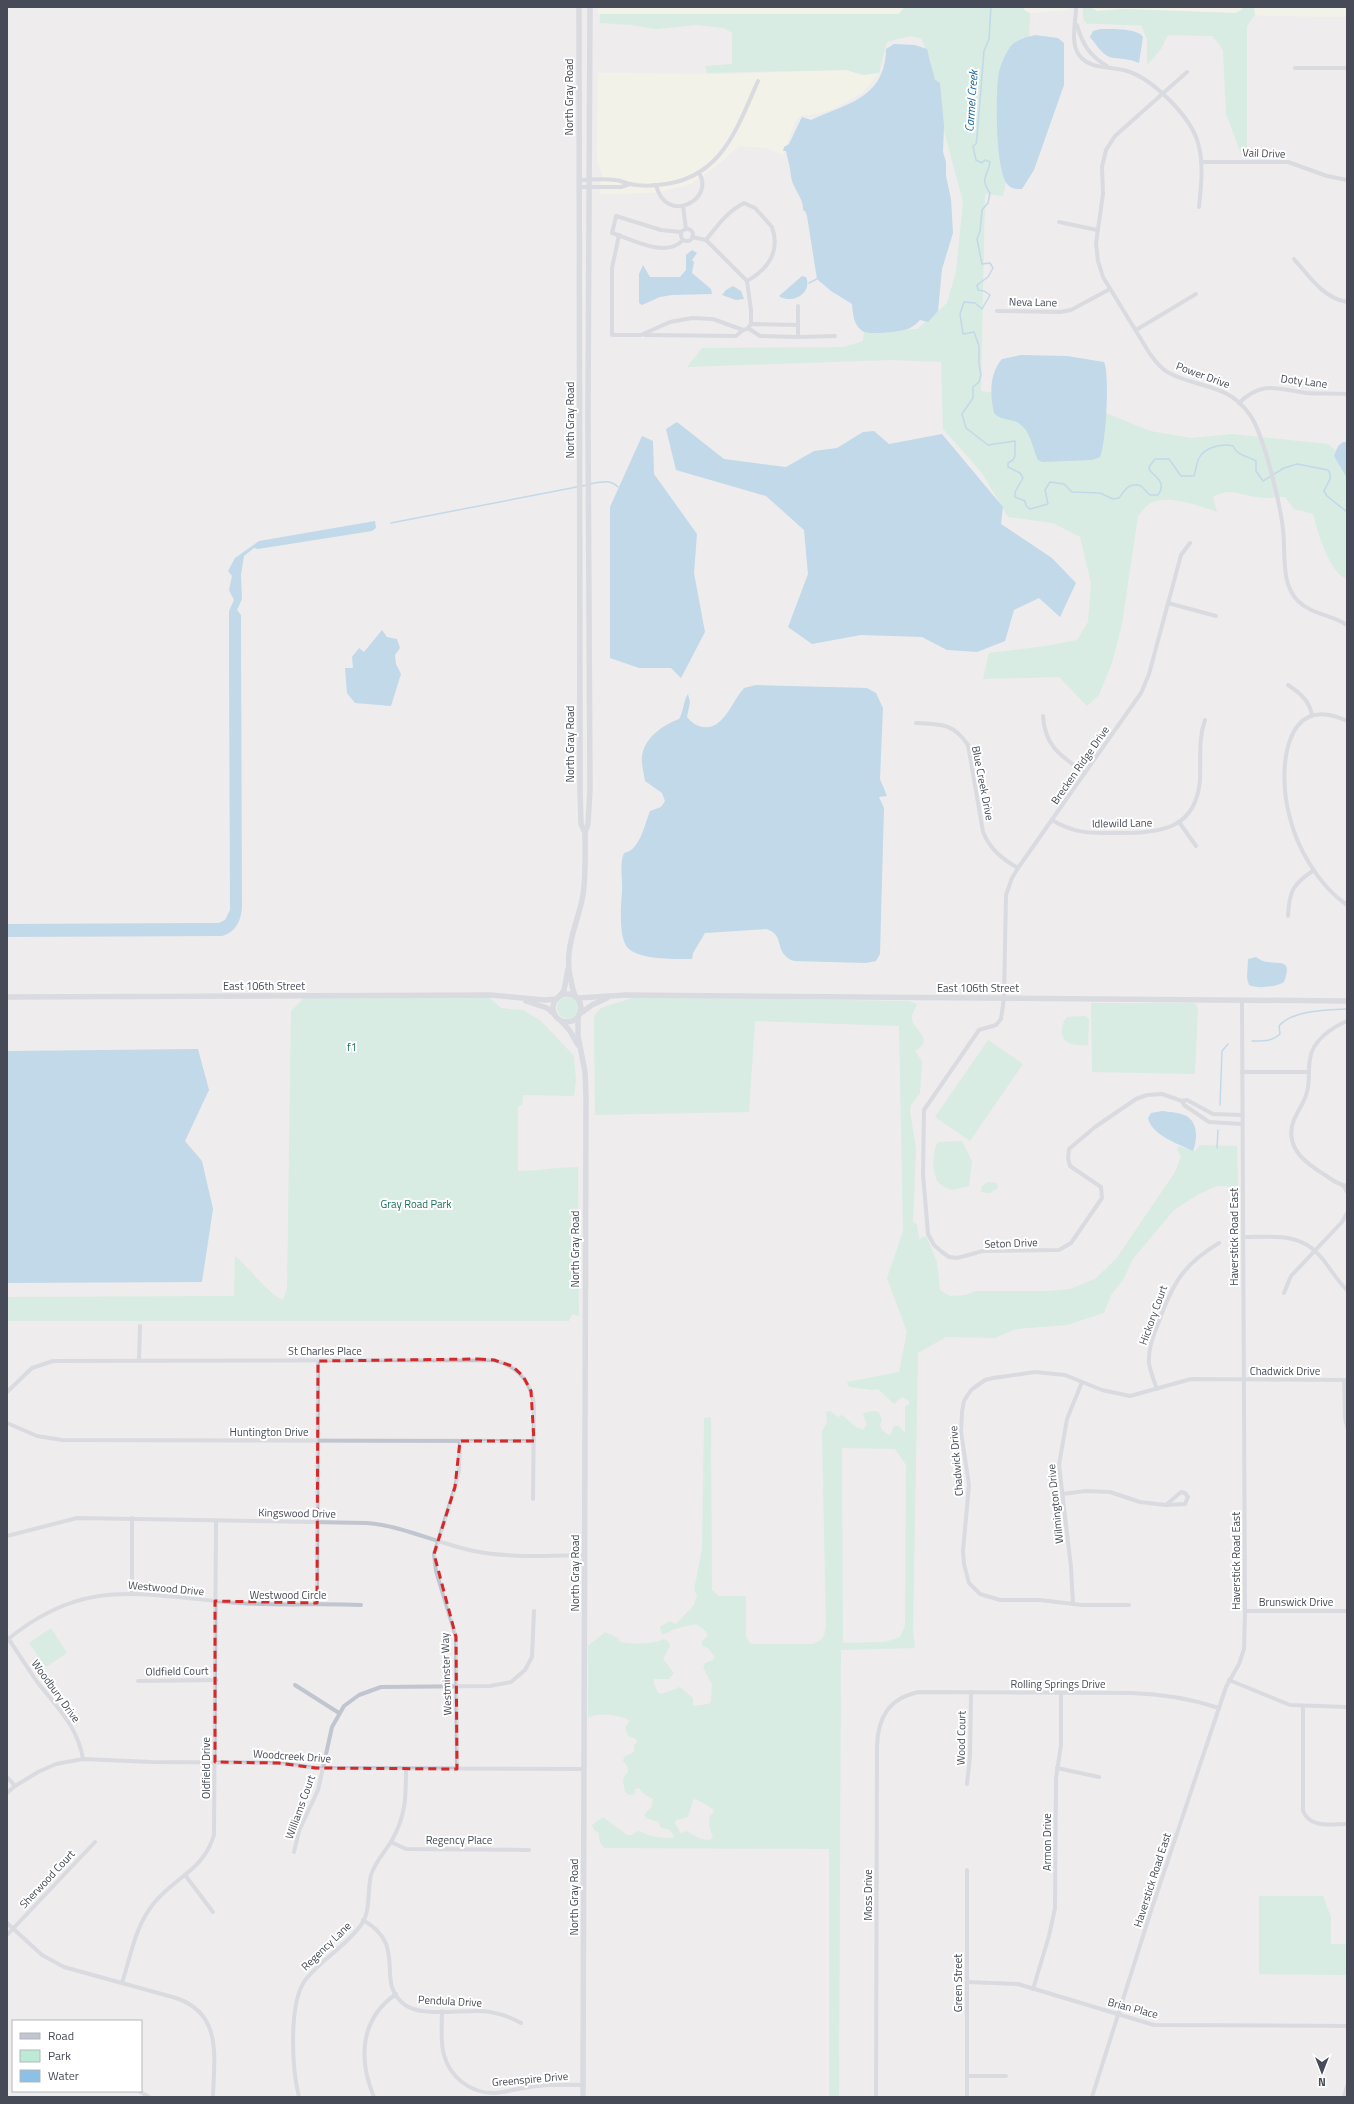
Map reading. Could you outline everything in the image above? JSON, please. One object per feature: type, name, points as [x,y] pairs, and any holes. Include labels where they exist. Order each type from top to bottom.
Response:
[{"type":"street","name":"North Gray Road","points":[[579,7],[578,187],[580,797],[581,824],[585,833]]},
{"type":"street","name":"North Gray Road","points":[[558,998],[564,990],[568,969],[570,941],[584,890],[585,833],[588,824],[590,790],[588,498],[590,7]]},
{"type":"street","points":[[1076,7],[1075,48],[1079,55],[1090,64],[1109,67],[1140,76],[1162,94],[1192,128],[1198,143],[1201,162],[1199,207]]},
{"type":"street","points":[[1076,21],[1085,48],[1100,62],[1109,67]]},
{"type":"street","points":[[1295,68],[1347,68]]},
{"type":"street","name":"Power Drive","points":[[1187,72],[1115,136],[1106,150],[1102,167],[1103,194],[1097,230],[1098,261],[1103,277],[1158,365],[1169,373],[1223,390],[1239,402],[1256,426],[1274,488],[1283,529],[1286,576],[1293,594],[1309,609],[1347,625]]},
{"type":"street","points":[[579,180],[613,180],[630,184],[656,185],[682,180],[699,173],[712,164],[722,152],[744,112],[758,81]]},
{"type":"street","name":"Vail Drive","points":[[1201,162],[1288,162],[1327,176],[1347,180]]},
{"type":"street","points":[[656,185],[659,196],[663,201],[676,206],[684,206],[695,200],[700,194],[703,184],[699,173]]},
{"type":"street","points":[[578,187],[621,188],[630,184]]},
{"type":"street","points":[[706,240],[728,214],[739,205],[744,203],[755,208],[774,231],[773,257],[766,266],[746,282]]},
{"type":"street","points":[[684,206],[686,229]]},
{"type":"street","points":[[686,229],[681,232],[661,230],[616,216],[612,233],[662,248],[677,246],[683,240],[688,240],[692,237],[706,240],[746,282],[751,310],[749,326]]},
{"type":"street","points":[[1059,222],[1097,230]]},
{"type":"street","points":[[686,229],[692,232],[692,237]]},
{"type":"street","points":[[681,232],[683,240]]},
{"type":"street","points":[[619,236],[612,268],[612,334],[641,336],[736,336],[749,326],[798,325]]},
{"type":"street","points":[[1294,259],[1323,292],[1334,298],[1347,302]]},
{"type":"street","name":"Neva Lane","points":[[997,311],[1060,312],[1071,310],[1110,289]]},
{"type":"street","points":[[1136,330],[1196,294]]},
{"type":"street","points":[[798,306],[798,337]]},
{"type":"street","points":[[641,336],[670,322],[692,318],[713,319],[743,330]]},
{"type":"street","points":[[749,326],[760,336],[835,336]]},
{"type":"street","name":"Doty Lane","points":[[1239,402],[1254,391],[1274,387],[1308,393],[1347,394]]},
{"type":"street","name":"Brecken Ridge Drive","points":[[1004,998],[1006,895],[1012,878],[1141,693],[1148,674],[1181,555],[1190,543]]},
{"type":"street","points":[[1168,603],[1216,616]]},
{"type":"street","points":[[1288,685],[1304,698],[1312,715]]},
{"type":"street","points":[[1347,720],[1328,714],[1312,715],[1298,724],[1290,736],[1285,776],[1288,814],[1294,832],[1314,870],[1330,890],[1347,905]]},
{"type":"street","points":[[1043,716],[1044,729],[1052,746],[1063,758],[1085,773]]},
{"type":"street","name":"Idlewild Lane","points":[[1052,820],[1066,828],[1088,832],[1152,832],[1159,831],[1179,822],[1189,813],[1198,794],[1200,736],[1205,720]]},
{"type":"street","name":"Blue Creek Drive","points":[[916,723],[948,726],[968,745],[983,832],[987,841],[996,852],[1018,868]]},
{"type":"street","points":[[1179,822],[1196,846]]},
{"type":"street","points":[[1288,916],[1290,892],[1301,879],[1314,870]]},
{"type":"street","name":"North Gray Road","points":[[568,969],[572,990],[577,998]]},
{"type":"street","points":[[565,994],[577,998],[581,1004],[580,1016],[571,1022],[562,1022],[554,1015],[553,1005],[558,998],[565,994]]},
{"type":"street","name":"East 106th Street","points":[[7,997],[490,995],[520,998],[558,998]]},
{"type":"street","name":"East 106th Street","points":[[577,998],[626,995],[1347,1001]]},
{"type":"street","name":"East 106th Street","points":[[580,1016],[592,1005],[610,997]]},
{"type":"street","name":"East 106th Street","points":[[520,998],[547,1008],[554,1015]]},
{"type":"street","name":"Seton Drive","points":[[1004,998],[1000,1021],[996,1025],[979,1030],[924,1110],[923,1174],[928,1234],[934,1246],[949,1257],[964,1257],[983,1251],[1052,1251],[1065,1247],[1071,1242],[1102,1198],[1103,1192],[1097,1183],[1070,1166],[1068,1158],[1069,1149],[1095,1127],[1141,1097],[1162,1094],[1182,1101],[1187,1100],[1213,1114],[1242,1115]]},
{"type":"street","name":"Haverstick Road East","points":[[1092,2097],[1117,2014],[1219,1708],[1229,1680],[1239,1664],[1244,1649],[1242,1000]]},
{"type":"street","name":"North Gray Road","points":[[580,1016],[577,1026],[585,1072],[586,1091],[583,2097]]},
{"type":"street","name":"North Gray Road","points":[[562,1022],[570,1031],[580,1049]]},
{"type":"street","points":[[1347,1022],[1333,1028],[1311,1051],[1306,1097],[1295,1116],[1291,1127],[1294,1145],[1307,1164],[1346,1186],[1347,1192]]},
{"type":"street","points":[[1242,1072],[1308,1072]]},
{"type":"street","name":"Seton Drive","points":[[1182,1101],[1184,1105],[1209,1122],[1242,1124]]},
{"type":"street","points":[[1284,1293],[1291,1276],[1342,1222],[1347,1213]]},
{"type":"street","points":[[1243,1237],[1294,1238],[1315,1251],[1340,1284],[1347,1290]]},
{"type":"street","name":"Hickory Court","points":[[1157,1389],[1149,1363],[1149,1353],[1168,1297],[1175,1282],[1199,1255],[1219,1243]]},
{"type":"street","points":[[139,1360],[140,1326]]},
{"type":"street","points":[[317,1603],[318,1360]]},
{"type":"street","name":"St Charles Place","points":[[7,1392],[32,1368],[53,1361],[478,1360],[503,1362],[512,1366],[523,1376],[531,1391],[534,1405],[533,1499]]},
{"type":"street","name":"Chadwick Drive","points":[[1129,1605],[1073,1604],[1040,1600],[992,1599],[980,1594],[969,1583],[964,1564],[964,1532],[968,1508],[968,1485],[961,1432],[962,1412],[967,1396],[971,1390],[979,1384],[993,1378],[1015,1374],[1042,1372],[1065,1375],[1115,1393],[1130,1396],[1191,1379],[1345,1380]]},
{"type":"street","points":[[1345,1380],[1345,1418],[1347,1428]]},
{"type":"street","name":"Wilmington Drive","points":[[1073,1604],[1071,1567],[1059,1465],[1061,1446],[1067,1419],[1082,1382]]},
{"type":"street","name":"Huntington Drive","points":[[7,1423],[37,1436],[62,1440],[534,1441]]},
{"type":"street","name":"Westminster Way","points":[[457,1769],[456,1637],[435,1566],[434,1554],[459,1470],[460,1441]]},
{"type":"street","points":[[1062,1494],[1086,1491],[1110,1492],[1140,1502],[1166,1505],[1185,1504],[1188,1497],[1185,1493],[1181,1492],[1166,1505]]},
{"type":"street","name":"Kingswood Drive","points":[[7,1536],[76,1518],[381,1524],[475,1552],[494,1554],[585,1555]]},
{"type":"street","points":[[132,1518],[132,1593]]},
{"type":"street","name":"Oldfield Drive","points":[[122,1983],[133,1943],[146,1915],[164,1892],[204,1858],[214,1835],[216,1521]]},
{"type":"street","name":"Westwood Drive","points":[[7,1638],[30,1622],[64,1604],[102,1595],[132,1593],[215,1601]]},
{"type":"street","name":"Westwood Circle","points":[[215,1601],[244,1603],[317,1603],[361,1605]]},
{"type":"street","points":[[295,1685],[339,1713],[344,1706],[359,1695],[381,1688],[501,1685],[518,1677],[525,1670],[532,1657],[534,1611]]},
{"type":"street","name":"Brunswick Drive","points":[[1245,1611],[1347,1611]]},
{"type":"street","name":"Woodbury Drive","points":[[7,1638],[38,1683],[74,1729],[80,1744],[83,1759]]},
{"type":"street","name":"Oldfield Court","points":[[138,1681],[216,1680]]},
{"type":"street","points":[[1229,1680],[1282,1702],[1303,1706],[1347,1707]]},
{"type":"street","name":"Rolling Springs Drive","points":[[898,1700],[919,1692],[1160,1694],[1190,1699],[1219,1708]]},
{"type":"street","name":"Wood Court","points":[[967,1784],[970,1756],[970,1692]]},
{"type":"street","name":"Armon Drive","points":[[1033,1989],[1049,1936],[1055,1908],[1057,1768],[1061,1745],[1061,1693]]},
{"type":"street","name":"Moss Drive","points":[[876,2097],[878,1730],[885,1713],[898,1700]]},
{"type":"street","points":[[1303,1706],[1303,1812],[1305,1816],[1316,1824],[1347,1824]]},
{"type":"street","name":"Williams Court","points":[[294,1852],[297,1837],[318,1790],[328,1738],[339,1713]]},
{"type":"street","name":"Woodcreek Drive","points":[[7,1794],[15,1786],[38,1772],[56,1764],[83,1759],[138,1762],[278,1763],[323,1768],[584,1769]]},
{"type":"street","points":[[1057,1768],[1099,1777]]},
{"type":"street","name":"Regency Lane","points":[[299,2097],[295,2075],[294,2050],[295,2011],[298,1993],[306,1979],[350,1938],[363,1920],[368,1906],[370,1882],[374,1869],[391,1842],[402,1820],[405,1809],[406,1769]]},
{"type":"street","points":[[7,1777],[15,1786]]},
{"type":"street","name":"Sherwood Court","points":[[7,1935],[95,1842]]},
{"type":"street","name":"Regency Place","points":[[391,1842],[400,1847],[411,1849],[529,1850]]},
{"type":"street","name":"Green Street","points":[[967,2097],[968,1870]]},
{"type":"street","points":[[185,1875],[213,1912]]},
{"type":"street","points":[[363,1920],[375,1926],[385,1938],[389,1949],[390,1980],[396,1994],[379,2008],[373,2016],[366,2035],[367,2078],[374,2097]]},
{"type":"street","points":[[7,1923],[42,1955],[58,1964],[187,2001],[204,2015],[213,2039],[213,2097]]},
{"type":"street","name":"Brian Place","points":[[967,1982],[1006,1982],[1154,2025],[1347,2026]]},
{"type":"street","name":"Pendula Drive","points":[[396,1994],[404,2003],[414,2009],[488,2012],[511,2017],[521,2023]]},
{"type":"street","name":"Greenspire Drive","points":[[442,2011],[442,2043],[446,2061],[454,2074],[470,2087],[485,2092],[495,2093],[541,2085],[583,2084]]},
{"type":"street","points":[[967,2076],[1006,2076]]},
{"type":"street","points":[[1344,2097],[1347,2086]]},
{"type":"highlighted area","points":[[478,1359],[494,1360],[512,1366],[523,1376],[531,1391],[534,1441],[460,1441],[455,1487],[434,1554],[456,1637],[457,1769],[316,1768],[278,1763],[215,1762],[215,1601],[317,1603],[318,1361]]},
{"type":"shaded area","points":[[598,7],[905,7],[899,14],[598,14]]},
{"type":"shaded area","points":[[1024,7],[1069,7],[1069,10],[1030,13],[1024,10]]},
{"type":"shaded area","points":[[1090,7],[1243,7],[1242,10],[1235,13],[1123,9],[1097,11]]},
{"type":"shaded area","points":[[1254,7],[1347,7],[1347,17],[1255,15]]},
{"type":"shaded area","points":[[846,70],[863,75],[879,73],[863,92],[837,107],[820,113],[800,116],[795,122],[783,155],[766,148],[739,146],[713,169],[689,185],[654,193],[599,194],[602,173],[597,162],[598,73],[727,74]]},
{"type":"green space","points":[[905,7],[1024,7],[1024,10],[1030,13],[1028,73],[1003,196],[985,194],[981,391],[1089,406],[1150,431],[1191,438],[1232,434],[1328,444],[1347,460],[1347,579],[1335,569],[1330,561],[1321,541],[1313,514],[1294,509],[1285,497],[1263,498],[1234,492],[1225,492],[1213,497],[1217,512],[1175,500],[1158,501],[1147,505],[1138,516],[1122,624],[1112,663],[1099,695],[1087,706],[1059,677],[983,679],[989,653],[1046,646],[1077,640],[1088,622],[1091,583],[1080,537],[1053,523],[1008,517],[982,473],[943,429],[941,362],[891,360],[687,367],[702,348],[844,347],[863,341],[864,331],[917,329],[947,303],[956,272],[963,202],[943,127],[930,59],[921,38],[910,36],[887,42],[879,73],[863,75],[846,70],[707,73],[705,66],[732,64],[732,33],[724,28],[697,25],[656,29],[631,25],[600,23],[600,14],[899,14]]},
{"type":"green space","points":[[1083,7],[1090,7],[1097,11],[1123,9],[1235,13],[1242,10],[1243,7],[1254,7],[1255,15],[1247,26],[1247,152],[1240,151],[1226,114],[1223,51],[1212,36],[1168,35],[1161,49],[1147,65],[1147,39],[1141,25],[1087,24],[1083,19]]},
{"type":"green space","points":[[305,997],[489,997],[501,1008],[523,1010],[541,1021],[574,1056],[576,1080],[574,1096],[523,1095],[522,1105],[518,1107],[518,1171],[578,1167],[579,1316],[572,1314],[569,1321],[7,1321],[7,1297],[234,1296],[235,1256],[264,1286],[283,1300],[287,1288],[291,1011]]},
{"type":"green space","points":[[568,997],[576,1000],[579,1008],[576,1016],[568,1019],[560,1016],[557,1008],[560,1000]]},
{"type":"green space","points":[[635,997],[909,1001],[917,1004],[912,1015],[912,1019],[913,1023],[922,1035],[924,1042],[921,1047],[915,1051],[922,1061],[920,1093],[911,1105],[910,1111],[916,1149],[913,1222],[917,1224],[919,1239],[926,1236],[937,1262],[940,1290],[950,1296],[965,1295],[976,1291],[1048,1291],[1070,1289],[1095,1279],[1116,1259],[1175,1172],[1181,1157],[1177,1150],[1178,1146],[1195,1151],[1200,1145],[1237,1146],[1238,1187],[1217,1186],[1197,1195],[1174,1210],[1133,1259],[1123,1280],[1111,1295],[1104,1313],[1067,1325],[1016,1329],[995,1338],[946,1337],[918,1353],[913,1629],[915,1648],[841,1650],[839,2097],[829,2097],[829,1849],[605,1848],[600,1841],[599,1833],[594,1830],[592,1825],[603,1817],[627,1835],[632,1835],[638,1831],[649,1836],[656,1837],[672,1838],[674,1836],[670,1830],[660,1827],[659,1822],[648,1819],[644,1815],[652,1806],[653,1799],[644,1794],[639,1788],[635,1789],[635,1794],[629,1795],[625,1792],[623,1779],[628,1772],[627,1766],[623,1761],[624,1757],[634,1752],[634,1745],[637,1743],[636,1739],[628,1736],[625,1727],[630,1721],[615,1715],[603,1714],[588,1718],[588,1646],[605,1632],[618,1638],[620,1642],[625,1643],[648,1643],[664,1639],[668,1641],[670,1646],[663,1659],[674,1673],[669,1679],[654,1679],[658,1693],[662,1694],[680,1687],[693,1698],[693,1706],[709,1704],[711,1701],[712,1685],[703,1667],[705,1663],[713,1660],[715,1657],[708,1648],[702,1646],[702,1641],[708,1636],[706,1631],[696,1624],[674,1629],[662,1634],[660,1627],[669,1621],[676,1624],[694,1605],[697,1596],[694,1590],[702,1549],[704,1418],[711,1417],[712,1590],[719,1596],[746,1596],[746,1637],[751,1644],[812,1644],[821,1640],[824,1636],[826,1627],[822,1431],[827,1423],[826,1412],[830,1411],[838,1417],[842,1415],[856,1427],[863,1430],[867,1424],[863,1416],[864,1413],[874,1411],[878,1412],[882,1419],[880,1425],[882,1430],[890,1436],[894,1426],[899,1426],[905,1433],[905,1407],[909,1404],[909,1401],[902,1397],[894,1404],[878,1389],[872,1390],[849,1387],[847,1382],[899,1372],[907,1332],[887,1278],[903,1231],[899,1026],[755,1021],[749,1112],[595,1115],[594,1016],[601,1008]],"holes":[[[842,1448],[895,1449],[906,1465],[905,1626],[900,1637],[885,1642],[843,1643]],[[696,1799],[713,1809],[714,1812],[710,1816],[709,1826],[713,1837],[710,1840],[701,1839],[686,1831],[681,1834],[675,1823],[676,1820],[688,1817],[693,1800]]]},
{"type":"green space","points":[[1091,1003],[1195,1003],[1198,1008],[1195,1074],[1092,1072]]},
{"type":"green space","points":[[1086,1016],[1089,1019],[1088,1045],[1074,1045],[1066,1041],[1062,1034],[1064,1020],[1067,1017]]},
{"type":"green space","points":[[988,1040],[1023,1064],[970,1141],[935,1117]]},
{"type":"green space","points":[[962,1141],[972,1161],[969,1186],[952,1190],[941,1185],[935,1175],[933,1163],[936,1146],[938,1142]]},
{"type":"green space","points":[[988,1182],[997,1183],[998,1188],[990,1193],[981,1192],[982,1186]]},
{"type":"green space","points":[[51,1628],[67,1653],[46,1667],[29,1643]]},
{"type":"green space","points":[[1259,1896],[1323,1896],[1331,1917],[1331,1944],[1347,1944],[1347,1975],[1259,1974]]},
{"type":"water","points":[[1101,29],[1124,30],[1140,34],[1143,37],[1139,63],[1110,57],[1103,53],[1090,37],[1093,31]]},
{"type":"water","points":[[1035,35],[1058,38],[1064,43],[1064,85],[1034,170],[1022,189],[1016,189],[1008,185],[1001,165],[997,134],[999,70],[1012,45],[1018,41]]},
{"type":"water","points":[[894,44],[915,45],[927,49],[935,80],[940,83],[944,126],[943,152],[946,162],[946,176],[951,199],[953,233],[942,269],[938,311],[928,322],[920,320],[910,328],[884,333],[870,333],[864,332],[856,324],[852,304],[831,291],[817,279],[807,216],[803,210],[802,201],[793,185],[786,151],[783,151],[784,147],[789,144],[802,117],[811,120],[851,103],[872,89],[879,78],[884,65],[886,49]]},
{"type":"water","points":[[692,250],[697,253],[692,260],[694,262],[692,273],[711,289],[712,294],[672,295],[660,297],[642,305],[639,303],[639,274],[643,265],[650,277],[680,277],[686,270],[686,255]]},
{"type":"water","points":[[802,276],[806,277],[807,288],[800,296],[790,299],[779,296]]},
{"type":"water","points":[[733,286],[741,291],[744,299],[736,300],[722,295],[726,290]]},
{"type":"water","points":[[1021,355],[1067,356],[1104,362],[1106,369],[1107,394],[1104,439],[1100,457],[1092,460],[1042,462],[1038,460],[1030,438],[1024,427],[1014,421],[1001,418],[994,413],[991,392],[995,371],[1002,359]]},
{"type":"water","points":[[677,422],[724,459],[786,467],[814,451],[837,448],[863,432],[874,431],[889,444],[942,434],[1003,507],[1001,524],[1052,558],[1076,583],[1060,617],[1039,598],[1014,610],[1005,641],[977,652],[947,650],[922,637],[861,635],[812,644],[788,627],[808,574],[804,530],[766,496],[676,470],[666,429]]},
{"type":"water","points":[[642,436],[653,441],[654,474],[697,534],[694,573],[705,632],[681,678],[671,668],[639,668],[610,658],[610,507]]},
{"type":"water","points":[[1343,442],[1347,442],[1347,478],[1334,456],[1338,446]]},
{"type":"water","points":[[375,521],[376,528],[372,531],[258,549],[254,548],[244,556],[241,575],[242,599],[237,610],[241,615],[242,907],[239,921],[234,929],[222,936],[7,937],[7,924],[219,923],[225,920],[230,910],[229,611],[234,600],[229,590],[232,576],[228,571],[235,558],[259,541]]},
{"type":"water","points":[[382,630],[387,637],[397,639],[400,648],[395,655],[396,664],[401,674],[391,706],[355,703],[347,693],[345,668],[353,668],[352,657],[359,648],[364,652]]},
{"type":"water","points":[[756,685],[867,688],[876,693],[883,708],[880,779],[887,796],[879,797],[884,808],[880,954],[876,961],[866,963],[794,961],[787,958],[783,953],[776,935],[766,929],[705,933],[693,953],[692,959],[668,959],[650,957],[635,953],[629,949],[623,938],[621,922],[621,867],[624,853],[630,851],[638,842],[650,811],[661,807],[665,801],[662,793],[645,781],[642,756],[647,743],[661,728],[679,719],[688,694],[690,702],[687,717],[698,726],[710,727],[717,724],[727,714],[744,688]]},
{"type":"water","points":[[1256,957],[1262,961],[1284,964],[1287,967],[1287,973],[1284,982],[1266,987],[1249,985],[1247,978],[1248,959]]},
{"type":"water","points":[[198,1049],[209,1090],[185,1141],[202,1161],[213,1209],[202,1282],[7,1283],[7,1051]]},
{"type":"water","points":[[1162,1111],[1189,1117],[1196,1130],[1196,1141],[1193,1151],[1166,1138],[1150,1124],[1148,1118],[1151,1113]]},
{"type":"waterway","name":"Carmel Creek","points":[[991,7],[989,39],[984,51],[977,137],[976,144],[973,146],[976,160],[982,163],[985,160],[990,162],[985,177],[985,184],[990,193],[988,203],[982,210],[980,231],[977,239],[982,264],[990,263],[993,268],[988,277],[977,285],[978,290],[984,291],[990,295],[982,309],[975,303],[964,302],[960,314],[963,334],[974,332],[979,346],[979,364],[981,375],[979,382],[973,387],[973,398],[962,414],[966,428],[988,445],[1015,441],[1015,456],[1013,460],[1008,463],[1008,467],[1020,473],[1023,478],[1015,492],[1015,497],[1025,501],[1026,506],[1030,509],[1048,504],[1045,490],[1050,482],[1064,484],[1072,492],[1100,493],[1113,499],[1119,498],[1123,492],[1134,485],[1141,486],[1150,495],[1158,495],[1161,484],[1150,471],[1149,467],[1155,459],[1169,459],[1181,476],[1194,476],[1198,460],[1205,451],[1214,447],[1229,445],[1233,446],[1240,454],[1256,461],[1256,471],[1263,481],[1284,468],[1297,464],[1328,470],[1330,473],[1330,478],[1324,491],[1327,496],[1347,512]]},
{"type":"waterway","points":[[809,283],[817,279]]},
{"type":"waterway","points":[[590,484],[609,482],[618,487]]},
{"type":"waterway","points":[[391,523],[587,485]]},
{"type":"waterway","points":[[1252,1041],[1267,1040],[1277,1037],[1280,1034],[1279,1026],[1292,1017],[1310,1012],[1347,1009]]},
{"type":"waterway","points":[[1220,1105],[1222,1051],[1228,1044]]},
{"type":"waterway","points":[[1217,1148],[1218,1130]]},
{"type":"park label","name":"f1","points":[[352,1047]]},
{"type":"park label","name":"Gray Road Park","points":[[416,1204]]}]
